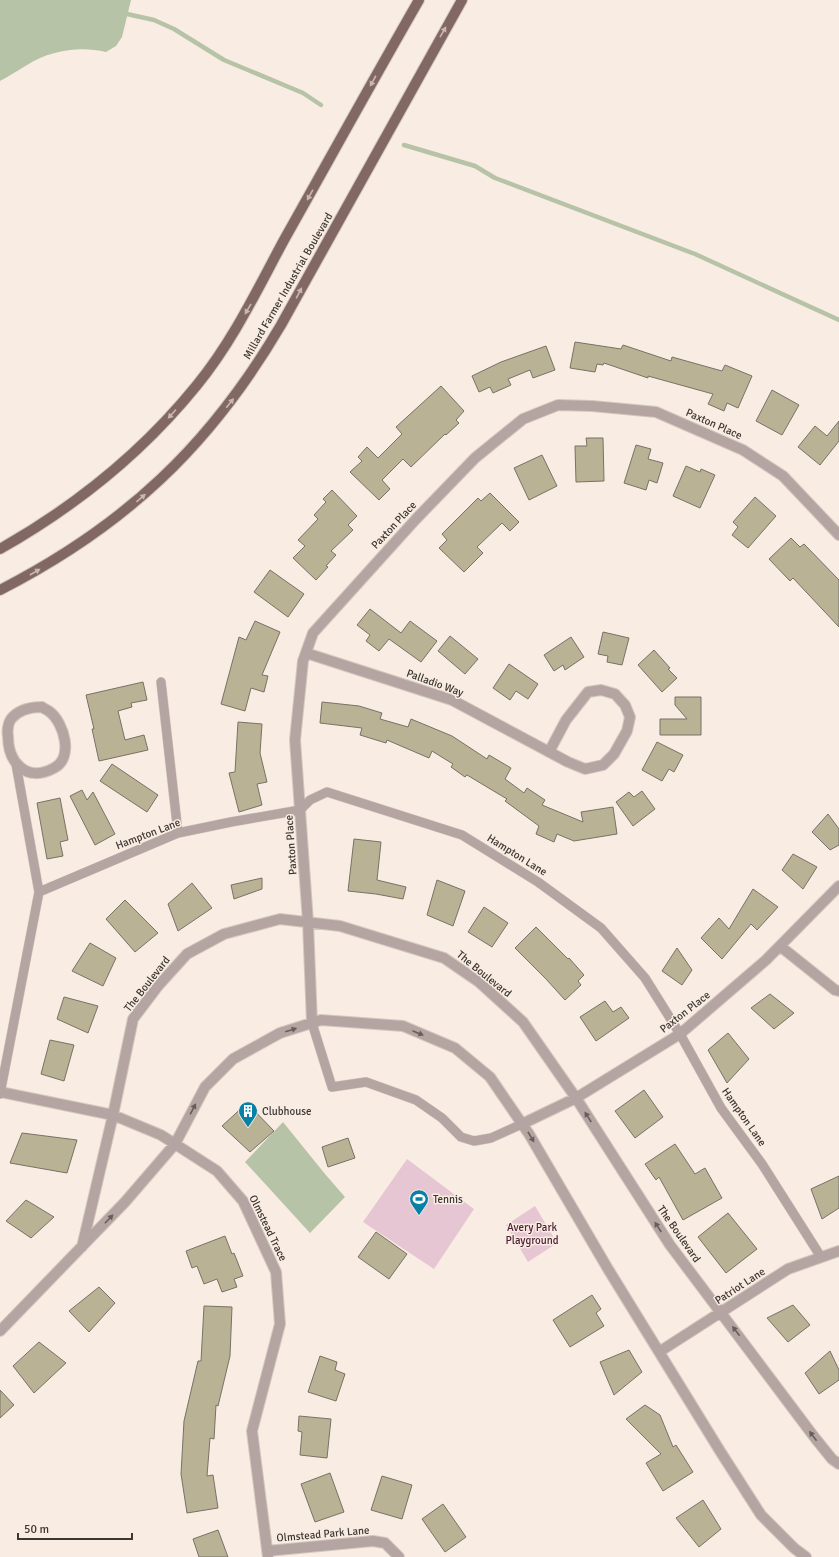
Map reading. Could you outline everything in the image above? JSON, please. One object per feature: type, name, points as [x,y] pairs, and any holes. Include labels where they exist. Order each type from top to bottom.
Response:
[{"type":"main road","points":[[0,549],[31,532],[63,511],[124,463],[174,412],[198,384],[238,325],[419,0]]},
{"type":"main road","name":"Millard Farmer Industrial Boulevard","points":[[0,590],[58,559],[114,520],[168,473],[193,448],[218,419],[262,358],[462,0]]},
{"type":"street","name":"Paxton Place","points":[[312,1023],[308,922],[295,740],[302,661],[313,632],[416,519],[475,458],[523,419],[558,405],[592,406],[656,412],[743,450],[783,476],[839,535]]},
{"type":"street","name":"Palladio Way","points":[[306,653],[452,700],[549,752],[585,769],[603,765],[614,754],[627,731],[630,717],[625,705],[615,694],[601,690],[588,692],[566,720],[549,752]]},
{"type":"street","points":[[42,707],[50,712],[57,720],[62,730],[65,748],[63,758],[56,767],[37,773],[26,772],[16,764],[4,745],[11,719],[19,712],[28,708],[42,707]]},
{"type":"street","name":"Paxton Place","points":[[522,1124],[576,1098],[680,1034],[766,960],[839,886]]},
{"type":"street","name":"The Boulevard","points":[[82,1247],[113,1115],[133,1019],[158,986],[187,954],[224,934],[280,919],[340,926],[444,958],[478,982],[523,1022],[576,1098],[670,1245],[815,1438],[832,1459],[839,1464]]},
{"type":"street","points":[[780,946],[835,990],[839,991]]},
{"type":"street","points":[[0,1331],[125,1202],[175,1144],[205,1087],[233,1060],[280,1033],[321,1020],[403,1026],[455,1048],[490,1076],[522,1124],[659,1352],[761,1515],[794,1548],[806,1557]]},
{"type":"street","name":"Olmstead Trace","points":[[0,1093],[113,1115],[161,1135],[217,1170],[243,1201],[276,1272],[280,1324],[252,1431],[268,1554]]},
{"type":"street","name":"Patriot Lane","points":[[659,1352],[788,1269],[839,1251]]},
{"type":"street","name":"Olmstead Park Lane","points":[[268,1554],[373,1541],[385,1543],[399,1557]]},
{"type":"lane","points":[[161,682],[178,833]]},
{"type":"lane","points":[[0,1093],[39,892],[16,764]]},
{"type":"lane","name":"Hampton Lane","points":[[39,892],[178,833],[300,810],[310,800],[327,792],[462,835],[538,882],[601,928],[645,978],[680,1034],[721,1108],[762,1164],[821,1257]]},
{"type":"lane","points":[[312,1023],[332,1087],[366,1082],[416,1100],[442,1118],[461,1137],[474,1142],[491,1138],[522,1124]]},
{"type":"green space","name":"Tennis","points":[[407,1159],[474,1209],[434,1269],[363,1222]]},
{"type":"green space","name":"Avery Park Playground","points":[[535,1206],[557,1243],[528,1262],[506,1225]]},
{"type":"shaded area","points":[[0,0],[131,0],[122,37],[116,46],[106,52],[86,49],[66,51],[46,56],[36,60],[0,81]]},
{"type":"shaded area","points":[[283,1122],[345,1197],[310,1233],[245,1162]]},
{"type":"building","points":[[575,342],[621,349],[623,345],[671,361],[672,357],[722,371],[725,365],[752,376],[738,408],[727,403],[724,411],[708,404],[713,394],[648,376],[648,378],[604,363],[603,365],[597,364],[595,372],[570,368]]},
{"type":"building","points":[[546,346],[555,370],[533,378],[530,370],[508,379],[511,385],[493,393],[490,387],[479,392],[472,376],[501,362]]},
{"type":"building","points":[[441,386],[464,411],[456,420],[459,423],[446,435],[445,434],[411,467],[403,459],[382,480],[390,489],[379,500],[350,472],[362,461],[358,457],[367,447],[378,458],[402,434],[396,427]]},
{"type":"building","points":[[772,390],[799,405],[782,435],[756,421]]},
{"type":"building","points":[[839,421],[839,441],[820,465],[798,447],[815,426],[827,436]]},
{"type":"building","points":[[586,438],[603,438],[604,481],[576,482],[575,446],[587,446]]},
{"type":"building","points":[[636,445],[651,449],[648,459],[663,463],[657,483],[649,480],[646,490],[624,483]]},
{"type":"building","points":[[542,455],[557,486],[529,500],[514,468]]},
{"type":"building","points":[[686,466],[700,472],[701,469],[715,475],[700,508],[673,496]]},
{"type":"building","points":[[332,490],[357,516],[348,525],[353,530],[331,551],[336,555],[326,566],[328,567],[316,580],[293,558],[305,546],[298,540],[318,519],[314,515],[326,502],[323,499]]},
{"type":"building","points":[[490,493],[519,522],[510,531],[502,523],[477,547],[483,553],[464,572],[439,548],[447,540],[442,534],[478,498],[481,501]]},
{"type":"building","points":[[755,497],[776,516],[748,548],[732,535],[738,527],[733,522]]},
{"type":"building","points":[[791,538],[800,547],[804,544],[839,580],[839,627],[793,578],[790,581],[769,559]]},
{"type":"building","points":[[270,570],[304,594],[288,617],[254,592]]},
{"type":"building","points":[[370,609],[401,633],[410,621],[437,641],[421,662],[389,639],[379,651],[366,641],[370,635],[357,625]]},
{"type":"building","points":[[255,621],[280,632],[262,675],[268,676],[264,692],[251,688],[245,711],[221,704],[239,637],[246,640]]},
{"type":"building","points":[[603,632],[629,638],[622,665],[607,662],[608,656],[598,654]]},
{"type":"building","points":[[450,636],[478,659],[465,674],[438,651]]},
{"type":"building","points":[[571,637],[584,657],[565,670],[563,665],[554,671],[544,655]]},
{"type":"building","points":[[654,650],[670,668],[668,669],[677,678],[662,692],[638,665]]},
{"type":"building","points":[[509,664],[538,684],[528,699],[516,691],[510,700],[493,688]]},
{"type":"building","points":[[143,682],[147,700],[131,703],[132,707],[118,711],[125,740],[144,735],[148,750],[99,761],[92,729],[94,729],[86,695]]},
{"type":"building","points":[[675,697],[701,697],[701,735],[660,735],[660,719],[687,719],[675,705]]},
{"type":"building","points":[[322,702],[359,706],[382,713],[380,719],[408,727],[411,719],[452,736],[487,759],[489,755],[511,768],[505,779],[524,793],[527,788],[545,800],[542,805],[583,822],[581,812],[613,807],[617,834],[574,841],[557,834],[554,842],[536,834],[539,826],[505,801],[507,799],[467,775],[465,777],[451,767],[453,764],[432,751],[429,758],[387,740],[386,743],[360,735],[362,728],[320,723]]},
{"type":"building","points":[[238,722],[262,724],[260,753],[267,782],[257,784],[262,805],[239,812],[229,773],[235,772]]},
{"type":"building","points":[[657,742],[683,755],[674,772],[669,769],[662,781],[642,770]]},
{"type":"building","points":[[112,764],[158,795],[147,812],[100,781]]},
{"type":"building","points":[[82,790],[87,800],[93,792],[115,834],[95,845],[70,796]]},
{"type":"building","points":[[642,791],[655,809],[633,826],[616,802],[629,792],[634,797]]},
{"type":"building","points":[[60,798],[68,840],[60,842],[63,856],[47,859],[37,803]]},
{"type":"building","points":[[828,814],[839,829],[839,845],[830,850],[812,832]]},
{"type":"building","points":[[354,839],[381,842],[377,880],[406,887],[403,899],[348,891]]},
{"type":"building","points":[[793,854],[817,867],[803,889],[782,870]]},
{"type":"building","points":[[262,878],[262,889],[234,899],[231,885]]},
{"type":"building","points":[[437,880],[465,891],[453,926],[427,915]]},
{"type":"building","points":[[192,883],[212,908],[178,931],[168,904]]},
{"type":"building","points":[[753,889],[778,907],[757,930],[751,924],[722,959],[701,938],[719,918],[729,929]]},
{"type":"building","points":[[125,900],[158,933],[135,952],[106,919]]},
{"type":"building","points":[[484,907],[508,923],[492,947],[468,932]]},
{"type":"building","points":[[536,927],[568,959],[569,958],[584,975],[578,981],[581,985],[565,1000],[515,948]]},
{"type":"building","points":[[90,943],[116,958],[103,986],[72,971]]},
{"type":"building","points":[[677,948],[692,970],[682,985],[662,971]]},
{"type":"building","points":[[770,994],[794,1013],[774,1029],[751,1008]]},
{"type":"building","points":[[64,997],[98,1006],[88,1033],[57,1019]]},
{"type":"building","points":[[605,1001],[613,1012],[621,1007],[629,1018],[596,1041],[580,1017]]},
{"type":"building","points":[[728,1033],[749,1059],[727,1083],[708,1050]]},
{"type":"building","points":[[50,1040],[74,1045],[64,1081],[41,1074]]},
{"type":"building","points":[[644,1090],[663,1117],[635,1138],[615,1111]]},
{"type":"building","name":"Clubhouse","points":[[247,1103],[274,1131],[250,1152],[222,1126]]},
{"type":"building","points":[[22,1133],[77,1140],[67,1173],[10,1163]]},
{"type":"building","points":[[348,1138],[355,1158],[328,1167],[322,1147]]},
{"type":"building","points":[[675,1144],[695,1174],[705,1168],[722,1198],[683,1220],[659,1177],[656,1180],[645,1164]]},
{"type":"building","points":[[839,1176],[839,1208],[822,1219],[811,1189]]},
{"type":"building","points":[[26,1200],[54,1217],[31,1238],[6,1221]]},
{"type":"building","points":[[728,1213],[757,1249],[726,1273],[698,1237]]},
{"type":"building","points":[[376,1232],[407,1254],[389,1279],[358,1257]]},
{"type":"building","points":[[225,1236],[232,1254],[234,1253],[243,1276],[234,1279],[237,1287],[222,1292],[217,1279],[204,1284],[197,1266],[192,1268],[186,1251]]},
{"type":"building","points":[[99,1287],[115,1303],[89,1332],[69,1311]]},
{"type":"building","points":[[592,1295],[601,1309],[596,1313],[604,1326],[570,1347],[553,1320]]},
{"type":"building","points":[[793,1305],[810,1325],[788,1342],[767,1318]]},
{"type":"building","points":[[204,1306],[232,1307],[230,1356],[218,1406],[216,1405],[214,1439],[210,1438],[207,1476],[213,1475],[218,1508],[187,1513],[181,1474],[184,1421],[198,1361],[201,1361]]},
{"type":"building","points":[[39,1342],[66,1363],[34,1393],[13,1366]]},
{"type":"building","points":[[629,1350],[642,1372],[614,1395],[600,1362]]},
{"type":"building","points":[[830,1351],[839,1370],[839,1380],[819,1394],[805,1373]]},
{"type":"building","points":[[320,1356],[337,1362],[335,1370],[345,1374],[336,1401],[308,1392]]},
{"type":"building","points":[[0,1390],[14,1405],[0,1418]]},
{"type":"building","points":[[645,1405],[660,1415],[673,1447],[676,1445],[693,1472],[663,1491],[646,1463],[661,1454],[626,1419]]},
{"type":"building","points":[[299,1416],[331,1419],[327,1458],[300,1455],[302,1432],[298,1431]]},
{"type":"building","points":[[330,1473],[344,1512],[315,1522],[301,1484]]},
{"type":"building","points":[[382,1476],[412,1485],[402,1519],[371,1510]]},
{"type":"building","points":[[703,1500],[721,1529],[699,1547],[676,1518]]},
{"type":"building","points":[[443,1504],[466,1537],[445,1552],[422,1519]]},
{"type":"building","points":[[218,1530],[228,1557],[199,1557],[193,1539]]},
{"type":"waterway","points":[[127,14],[154,20],[174,29],[224,60],[303,93],[321,105]]},
{"type":"waterway","points":[[404,145],[475,166],[495,178],[695,254],[839,320]]},
{"type":"place","name":"Clubhouse","points":[[248,1128]]},
{"type":"place","name":"Tennis","points":[[419,1216]]}]
